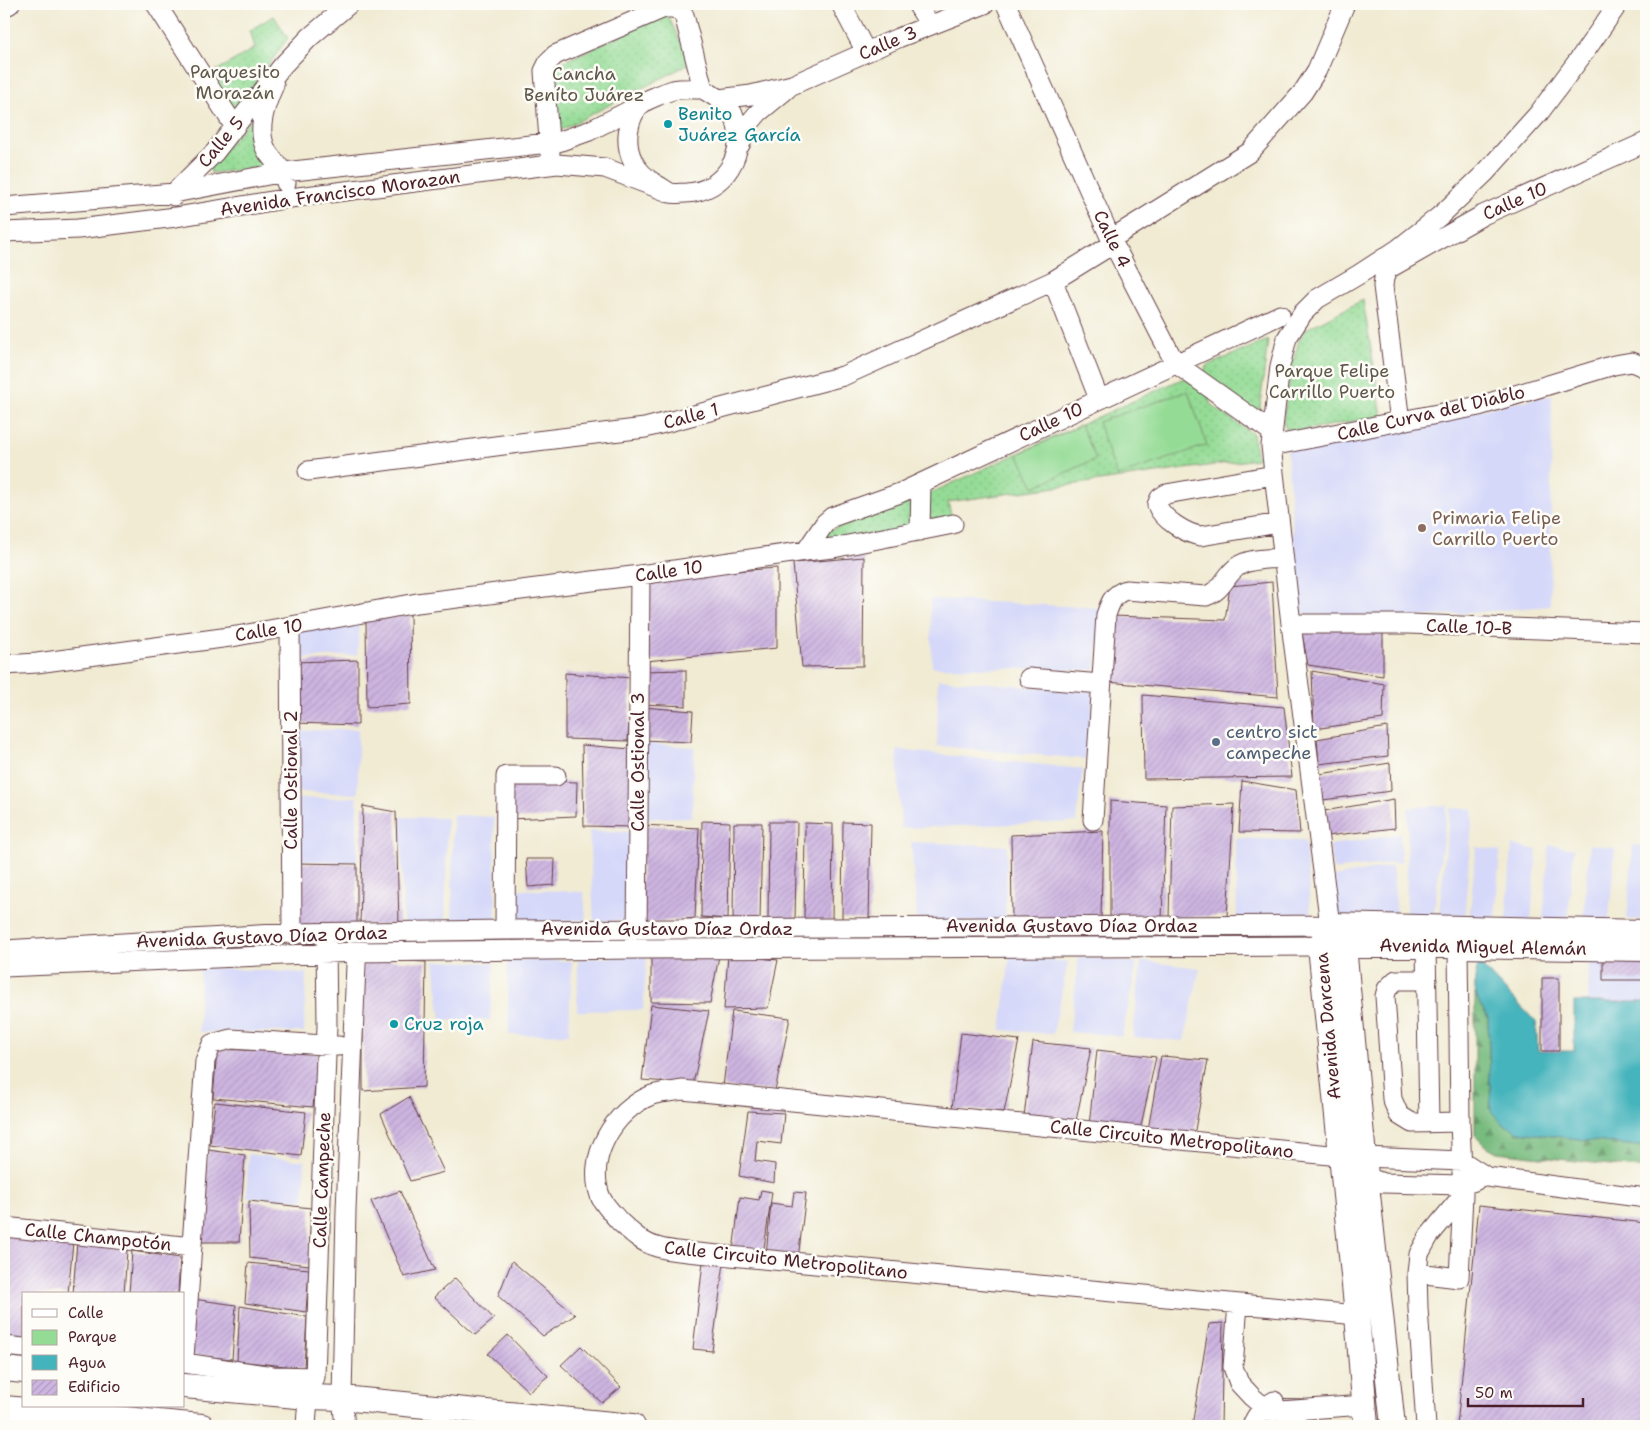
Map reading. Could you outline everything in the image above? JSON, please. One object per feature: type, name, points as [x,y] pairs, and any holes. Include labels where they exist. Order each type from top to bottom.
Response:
[{"type":"main road","name":"Avenida Miguel Alemán","points":[[1330,925],[1646,932]]},
{"type":"main road","name":"Avenida Darcena","points":[[1330,925],[1344,946],[1392,1426]]},
{"type":"main road","name":"Avenida Darcena","points":[[1330,925],[1320,946],[1357,1315],[1365,1416]]},
{"type":"main road","name":"Avenida Miguel Alemán","points":[[1320,946],[1646,949]]},
{"type":"main road","points":[[4,1369],[22,1371]]},
{"type":"main road","points":[[185,1386],[312,1387],[342,1398],[634,1426]]},
{"type":"main road","points":[[4,1408],[202,1426]]},
{"type":"street","points":[[4,7],[10,4]]},
{"type":"street","points":[[156,4],[235,127]]},
{"type":"street","name":"Calle 5","points":[[174,193],[215,152],[283,65],[310,37],[349,4]]},
{"type":"street","points":[[840,4],[866,52]]},
{"type":"street","points":[[917,4],[930,25]]},
{"type":"street","name":"Calle 3","points":[[719,99],[751,95],[792,85],[930,25],[986,4]]},
{"type":"street","name":"Calle 4","points":[[1006,4],[1112,242],[1176,363],[1272,439]]},
{"type":"street","name":"Calle 1","points":[[308,472],[503,445],[645,428],[843,376],[1054,280],[1250,152],[1304,92],[1317,70],[1345,4]]},
{"type":"street","points":[[1330,925],[1291,624],[1274,475],[1272,439],[1283,352],[1287,338],[1303,313],[1317,300],[1398,248],[1441,215],[1485,173],[1539,113],[1618,4]]},
{"type":"street","points":[[551,165],[544,71],[549,61],[555,55],[664,8],[675,8],[684,15],[703,89]]},
{"type":"street","points":[[283,65],[268,99],[261,128],[267,151],[284,172],[290,198]]},
{"type":"street","name":"Calle 3","points":[[736,156],[747,126],[758,113],[792,85]]},
{"type":"street","points":[[703,89],[719,99],[734,115],[738,132],[736,156],[724,177],[715,184],[698,192],[671,193],[646,178],[634,164],[627,134],[634,116],[642,104],[674,90],[703,89]]},
{"type":"street","name":"Avenida Francisco Morazan","points":[[4,207],[174,193],[284,172],[558,142],[589,131],[642,104]]},
{"type":"street","name":"Calle 10","points":[[1400,422],[1383,286],[1388,269],[1483,215],[1646,142]]},
{"type":"street","name":"Avenida Francisco Morazan","points":[[4,232],[78,229],[176,217],[290,198],[551,165],[605,168],[671,193]]},
{"type":"street","points":[[174,193],[176,217]]},
{"type":"street","points":[[1054,280],[1099,399]]},
{"type":"street","name":"Calle 10","points":[[4,665],[37,663],[290,627],[417,603],[640,576],[806,551],[825,523],[832,517],[900,493],[1280,315]]},
{"type":"street","name":"Calle Curva del Diablo","points":[[1272,439],[1400,422],[1479,406],[1614,365],[1632,362],[1646,368]]},
{"type":"street","points":[[1274,475],[1166,494],[1160,498],[1157,505],[1159,511],[1191,535],[1201,536],[1279,523]]},
{"type":"street","points":[[920,531],[921,483]]},
{"type":"street","points":[[806,551],[833,548],[953,524]]},
{"type":"street","points":[[1093,820],[1106,615],[1113,597],[1126,590],[1206,596],[1216,593],[1229,574],[1243,564],[1283,558]]},
{"type":"street","name":"Calle Ostional 3","points":[[637,949],[640,576]]},
{"type":"street","name":"Calle 10-B","points":[[1291,624],[1410,624],[1646,634]]},
{"type":"street","name":"Calle Ostional 2","points":[[290,627],[292,933]]},
{"type":"street","points":[[1029,678],[1101,684]]},
{"type":"street","points":[[505,930],[506,776],[556,776]]},
{"type":"street","name":"Avenida Gustavo Díaz Ordaz","points":[[4,950],[326,932],[1330,925]]},
{"type":"street","name":"Calle Campeche","points":[[306,1426],[312,1387],[321,1213],[326,1046],[326,932]]},
{"type":"street","name":"Calle Campeche","points":[[345,1426],[342,1398],[346,1210],[357,932]]},
{"type":"street","name":"Avenida Gustavo Díaz Ordaz","points":[[4,968],[356,952],[1320,946]]},
{"type":"street","points":[[1426,946],[1429,1123]]},
{"type":"street","points":[[1417,1272],[1460,1278],[1463,1190],[1460,1122],[1458,946]]},
{"type":"street","points":[[1427,980],[1396,980],[1387,989],[1385,996],[1392,1099],[1399,1115],[1412,1123],[1460,1122]]},
{"type":"street","points":[[185,1344],[205,1061],[212,1044],[231,1040],[326,1046],[352,1045]]},
{"type":"street","name":"Calle Circuito Metropolitano","points":[[1340,1156],[682,1090],[653,1095],[634,1105],[606,1135],[596,1170],[601,1198],[634,1236],[656,1247],[687,1252],[1357,1315]]},
{"type":"street","points":[[1340,1156],[1365,1167],[1383,1183],[1463,1190]]},
{"type":"street","points":[[1365,1167],[1462,1161],[1487,1177],[1646,1198]]},
{"type":"street","points":[[1426,1426],[1417,1272],[1419,1254],[1429,1236],[1463,1190],[1487,1177]]},
{"type":"street","points":[[321,1213],[346,1210]]},
{"type":"street","name":"Calle Champotón","points":[[4,1226],[192,1247]]},
{"type":"street","points":[[1238,1304],[1233,1367],[1239,1383],[1264,1407]]},
{"type":"street","points":[[4,1346],[22,1348]]},
{"type":"street","points":[[185,1363],[274,1376],[312,1387]]},
{"type":"street","points":[[1252,1426],[1256,1414],[1276,1400],[1267,1412],[1365,1416]]},
{"type":"shaded area","name":"Primaria Felipe Carrillo Puerto","points":[[1552,395],[1550,606],[1407,618],[1299,614],[1287,450]]},
{"type":"shaded area","points":[[930,599],[1101,608],[1095,670],[932,667]]},
{"type":"shaded area","points":[[360,618],[357,655],[295,659],[294,629]]},
{"type":"shaded area","points":[[938,679],[1094,692],[1086,759],[937,746]]},
{"type":"shaded area","points":[[358,729],[358,794],[295,792],[295,731]]},
{"type":"shaded area","points":[[642,743],[694,747],[692,817],[643,818]]},
{"type":"shaded area","points":[[897,750],[1083,769],[1076,822],[901,828]]},
{"type":"shaded area","points":[[357,797],[357,862],[295,860],[294,799]]},
{"type":"shaded area","points":[[1447,805],[1433,921],[1406,919],[1408,808]]},
{"type":"shaded area","points":[[1450,808],[1473,809],[1464,923],[1438,922]]},
{"type":"shaded area","points":[[453,815],[494,817],[496,921],[452,923]]},
{"type":"shaded area","points":[[401,817],[447,818],[445,925],[403,924]]},
{"type":"shaded area","points":[[589,831],[632,832],[630,920],[594,922]]},
{"type":"shaded area","points":[[1400,834],[1401,862],[1333,870],[1330,845]]},
{"type":"shaded area","points":[[1236,838],[1305,841],[1311,921],[1237,921]]},
{"type":"shaded area","points":[[911,842],[1007,846],[1005,921],[917,922]]},
{"type":"shaded area","points":[[1590,844],[1615,848],[1609,919],[1583,920]]},
{"type":"shaded area","points":[[1512,845],[1537,850],[1531,920],[1506,921]]},
{"type":"shaded area","points":[[1549,845],[1574,849],[1568,919],[1543,920]]},
{"type":"shaded area","points":[[1633,845],[1646,847],[1646,919],[1627,920]]},
{"type":"shaded area","points":[[1476,847],[1500,851],[1495,921],[1469,923]]},
{"type":"shaded area","points":[[1392,866],[1398,921],[1337,920],[1334,877]]},
{"type":"shaded area","points":[[513,889],[584,892],[586,920],[515,922]]},
{"type":"shaded area","points":[[647,955],[643,1010],[577,1011],[578,959]]},
{"type":"shaded area","points":[[1010,955],[1068,962],[1053,1034],[1001,1030]]},
{"type":"shaded area","points":[[1079,956],[1137,963],[1122,1036],[1070,1032]]},
{"type":"shaded area","points":[[507,959],[572,961],[569,1034],[509,1035]]},
{"type":"shaded area","points":[[1589,960],[1646,960],[1646,1002],[1588,1002]]},
{"type":"shaded area","points":[[434,961],[494,963],[490,1020],[441,1020]]},
{"type":"shaded area","points":[[1141,961],[1200,968],[1184,1041],[1133,1037]]},
{"type":"shaded area","points":[[200,967],[306,973],[304,1032],[199,1032]]},
{"type":"shaded area","points":[[248,1154],[305,1161],[304,1200],[247,1197]]},
{"type":"green space","name":"Cancha Beníto Juárez","points":[[667,14],[691,63],[559,131],[550,68]]},
{"type":"green space","name":"Parquesito Morazán","points":[[274,16],[288,38],[233,114],[209,75],[255,48],[250,30]]},
{"type":"green space","points":[[254,115],[256,153],[265,167],[211,173],[210,167]]},
{"type":"green space","name":"Parque Felipe Carrillo Puerto","points":[[1363,300],[1382,416],[1288,433],[1283,421],[1291,368],[1299,341],[1306,329]]},
{"type":"green space","points":[[1268,340],[1259,415],[1204,375],[1206,366]]},
{"type":"green space","points":[[1184,378],[1209,395],[1210,404],[1253,434],[1257,459],[948,502],[952,519],[819,546],[827,531],[904,505]]},
{"type":"green space","points":[[1188,391],[1207,445],[1117,476],[1098,422]]},
{"type":"green space","points":[[1081,425],[1096,459],[1034,487],[1018,454]]},
{"type":"green space","points":[[1475,993],[1488,1017],[1491,1111],[1519,1132],[1646,1147],[1646,1169],[1497,1152],[1484,1145],[1475,1135]]},
{"type":"water","points":[[1479,963],[1536,1022],[1538,1051],[1574,1051],[1574,1002],[1646,1002],[1646,1147],[1519,1132],[1503,1124],[1491,1111],[1488,1017],[1475,991],[1475,978]]},
{"type":"building","points":[[864,557],[863,666],[802,667],[793,563]]},
{"type":"building","points":[[777,568],[777,648],[646,661],[650,577]]},
{"type":"building","points":[[1272,582],[1278,697],[1107,682],[1112,616],[1225,620],[1230,586]]},
{"type":"building","points":[[410,614],[411,704],[367,707],[366,620]]},
{"type":"building","points":[[1301,628],[1383,630],[1383,676],[1308,665]]},
{"type":"building","points":[[358,660],[358,725],[295,723],[295,662]]},
{"type":"building","points":[[686,670],[686,706],[642,704],[642,671]]},
{"type":"building","points":[[1312,671],[1384,684],[1383,719],[1314,729]]},
{"type":"building","points":[[565,673],[631,678],[628,741],[565,739]]},
{"type":"building","name":"centro sict campeche","points":[[1143,695],[1284,707],[1292,777],[1144,779]]},
{"type":"building","points":[[642,707],[693,711],[691,742],[642,740]]},
{"type":"building","points":[[1387,727],[1388,756],[1319,764],[1317,739]]},
{"type":"building","points":[[582,745],[631,749],[631,827],[584,826]]},
{"type":"building","points":[[1390,763],[1391,791],[1323,800],[1320,774]]},
{"type":"building","points":[[509,780],[577,782],[576,816],[509,819]]},
{"type":"building","points":[[1242,781],[1296,790],[1300,833],[1239,832]]},
{"type":"building","points":[[1394,799],[1395,828],[1327,836],[1324,811]]},
{"type":"building","points":[[1110,801],[1166,805],[1162,919],[1110,917]]},
{"type":"building","points":[[1234,804],[1227,916],[1169,917],[1172,806]]},
{"type":"building","points":[[363,806],[396,812],[399,924],[360,926]]},
{"type":"building","points":[[702,821],[730,822],[728,919],[701,917]]},
{"type":"building","points":[[769,822],[797,822],[795,920],[768,919]]},
{"type":"building","points":[[843,822],[871,823],[869,920],[842,919]]},
{"type":"building","points":[[734,823],[762,823],[760,921],[733,919]]},
{"type":"building","points":[[805,823],[833,824],[832,921],[804,920]]},
{"type":"building","points":[[642,825],[699,828],[695,918],[641,924]]},
{"type":"building","points":[[1103,831],[1101,918],[1012,921],[1011,835]]},
{"type":"building","points":[[526,859],[555,859],[554,885],[528,887]]},
{"type":"building","points":[[295,863],[357,864],[357,927],[296,928]]},
{"type":"building","points":[[651,955],[719,956],[710,1003],[651,1002]]},
{"type":"building","points":[[728,955],[778,960],[768,1008],[724,1009]]},
{"type":"building","name":"Cruz roja","points":[[363,959],[426,962],[424,1087],[363,1091]]},
{"type":"building","points":[[1603,960],[1646,960],[1646,980],[1603,980]]},
{"type":"building","points":[[1542,978],[1559,978],[1559,1051],[1542,1051]]},
{"type":"building","points":[[651,1005],[709,1011],[693,1084],[642,1080]]},
{"type":"building","points":[[732,1011],[790,1018],[775,1091],[723,1087]]},
{"type":"building","points":[[961,1033],[1019,1040],[1004,1112],[952,1109]]},
{"type":"building","points":[[1033,1042],[1091,1048],[1076,1121],[1024,1117]]},
{"type":"building","points":[[217,1049],[318,1053],[313,1107],[213,1098]]},
{"type":"building","points":[[1097,1050],[1156,1057],[1140,1130],[1089,1126]]},
{"type":"building","points":[[1161,1056],[1208,1060],[1194,1135],[1148,1130]]},
{"type":"building","points":[[409,1097],[444,1172],[410,1181],[381,1114]]},
{"type":"building","points":[[215,1102],[306,1112],[301,1156],[210,1145]]},
{"type":"building","points":[[748,1111],[784,1113],[781,1144],[757,1141],[755,1161],[775,1164],[774,1183],[739,1176]]},
{"type":"building","points":[[208,1150],[245,1155],[239,1242],[198,1242]]},
{"type":"building","points":[[761,1190],[772,1192],[763,1255],[733,1251],[740,1197],[759,1200]]},
{"type":"building","points":[[400,1191],[435,1270],[404,1277],[371,1201]]},
{"type":"building","points":[[794,1192],[806,1193],[798,1259],[766,1255],[771,1203],[792,1206]]},
{"type":"building","points":[[249,1201],[311,1208],[309,1265],[250,1258]]},
{"type":"building","points":[[1479,1205],[1646,1223],[1646,1426],[1457,1426]]},
{"type":"building","points":[[4,1232],[73,1242],[68,1292],[22,1292],[22,1341],[4,1338]]},
{"type":"building","points":[[77,1241],[127,1250],[124,1292],[73,1292]]},
{"type":"building","points":[[132,1251],[180,1258],[178,1292],[129,1292]]},
{"type":"building","points":[[512,1261],[575,1315],[543,1336],[498,1296]]},
{"type":"building","points":[[703,1262],[724,1263],[712,1351],[693,1349]]},
{"type":"building","points":[[248,1263],[309,1269],[306,1312],[245,1303]]},
{"type":"building","points":[[455,1278],[494,1319],[475,1335],[434,1297]]},
{"type":"building","points":[[193,1299],[236,1305],[232,1359],[189,1355]]},
{"type":"building","points":[[240,1306],[307,1317],[304,1368],[237,1361]]},
{"type":"building","points":[[1223,1323],[1221,1426],[1192,1426],[1209,1324]]},
{"type":"building","points":[[508,1335],[548,1376],[529,1392],[488,1354]]},
{"type":"building","points":[[581,1346],[621,1387],[602,1403],[561,1365]]},
{"type":"building","points":[[1267,1398],[1305,1399],[1308,1408],[1309,1426],[1267,1426]]},
{"type":"place","name":"Benito Juárez García","points":[[668,124]]},
{"type":"place","name":"Primaria Felipe Carrillo Puerto","points":[[1422,528]]},
{"type":"place","name":"centro sict campeche","points":[[1216,742]]},
{"type":"place","name":"Cruz roja","points":[[394,1024]]}]
